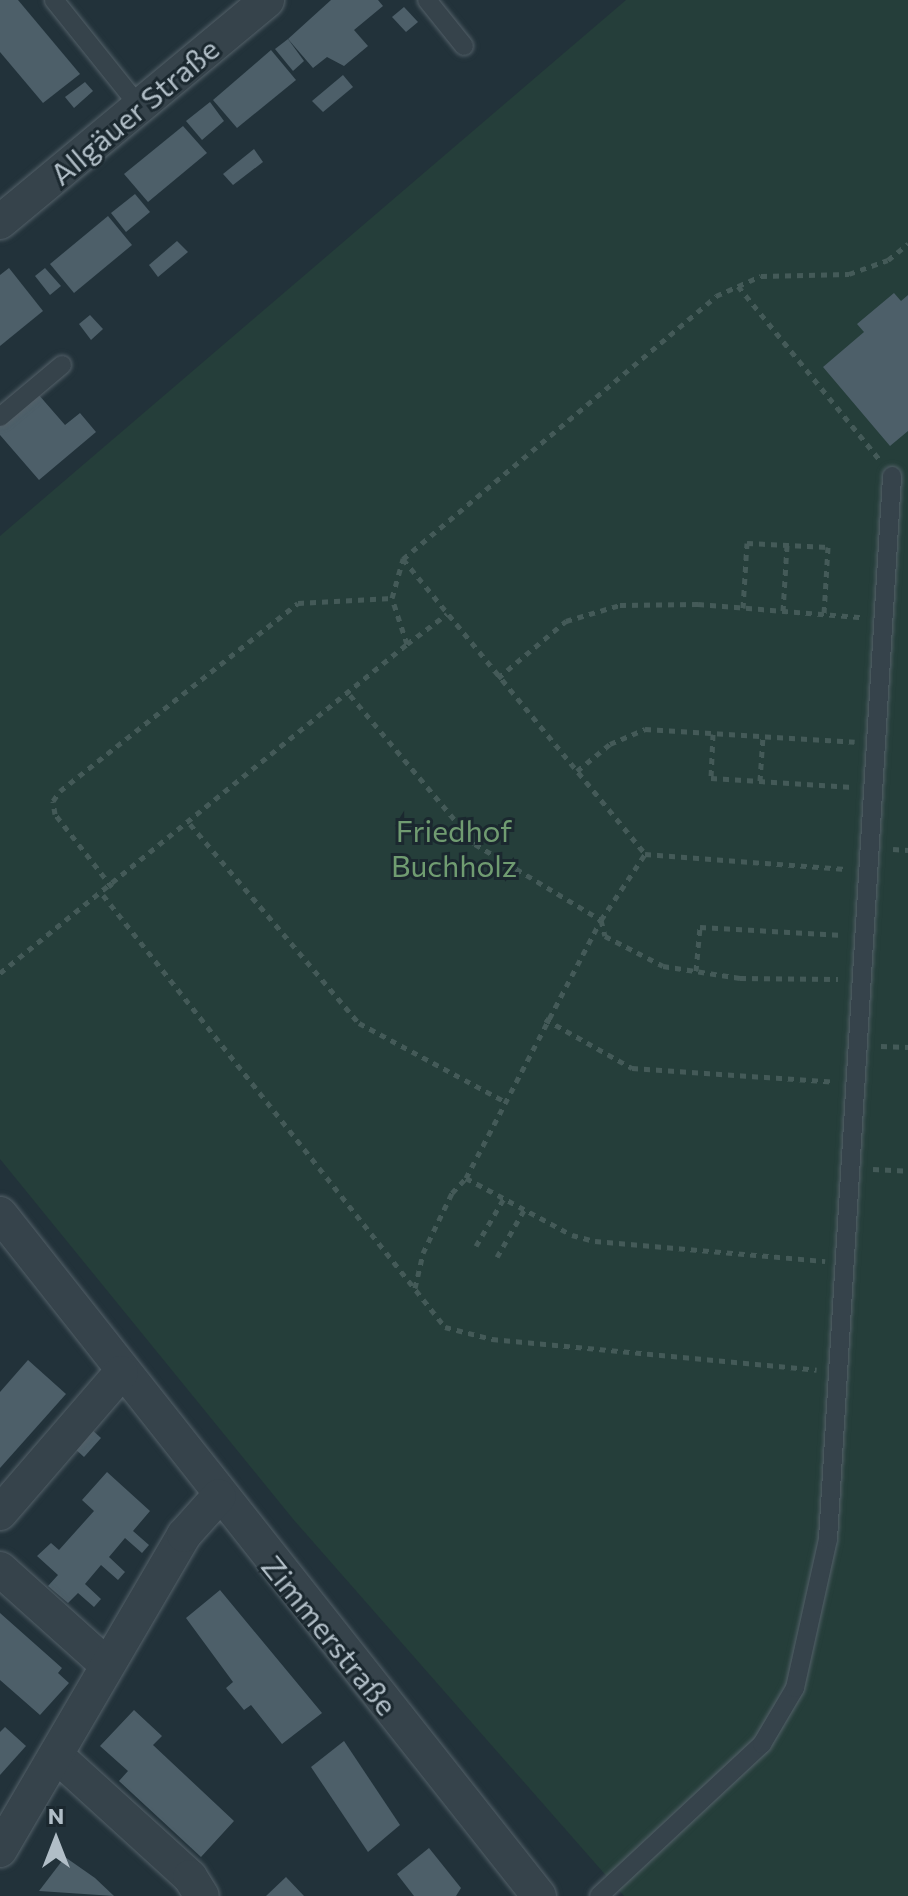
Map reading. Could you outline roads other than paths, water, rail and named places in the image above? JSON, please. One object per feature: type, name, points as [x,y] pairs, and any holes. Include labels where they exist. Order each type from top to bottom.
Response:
[{"type":"street","name":"Allgäuer Straße","points":[[0,222],[267,0]]},
{"type":"street","name":"Zimmerstraße","points":[[0,1214],[121,1373],[539,1896]]},
{"type":"street","points":[[0,1513],[121,1373]]},
{"type":"street","points":[[0,1850],[184,1535],[219,1496]]},
{"type":"street","points":[[0,1569],[106,1664]]},
{"type":"street","points":[[56,1755],[190,1877],[202,1896]]},
{"type":"lane","points":[[54,0],[139,106]]},
{"type":"lane","points":[[427,0],[464,46]]},
{"type":"lane","points":[[0,417],[62,365]]},
{"type":"lane","points":[[599,1896],[762,1744],[795,1688],[828,1539],[886,619],[892,476]]},
{"type":"park label","name":"Friedhof Buchholz","points":[[454,847]]}]
